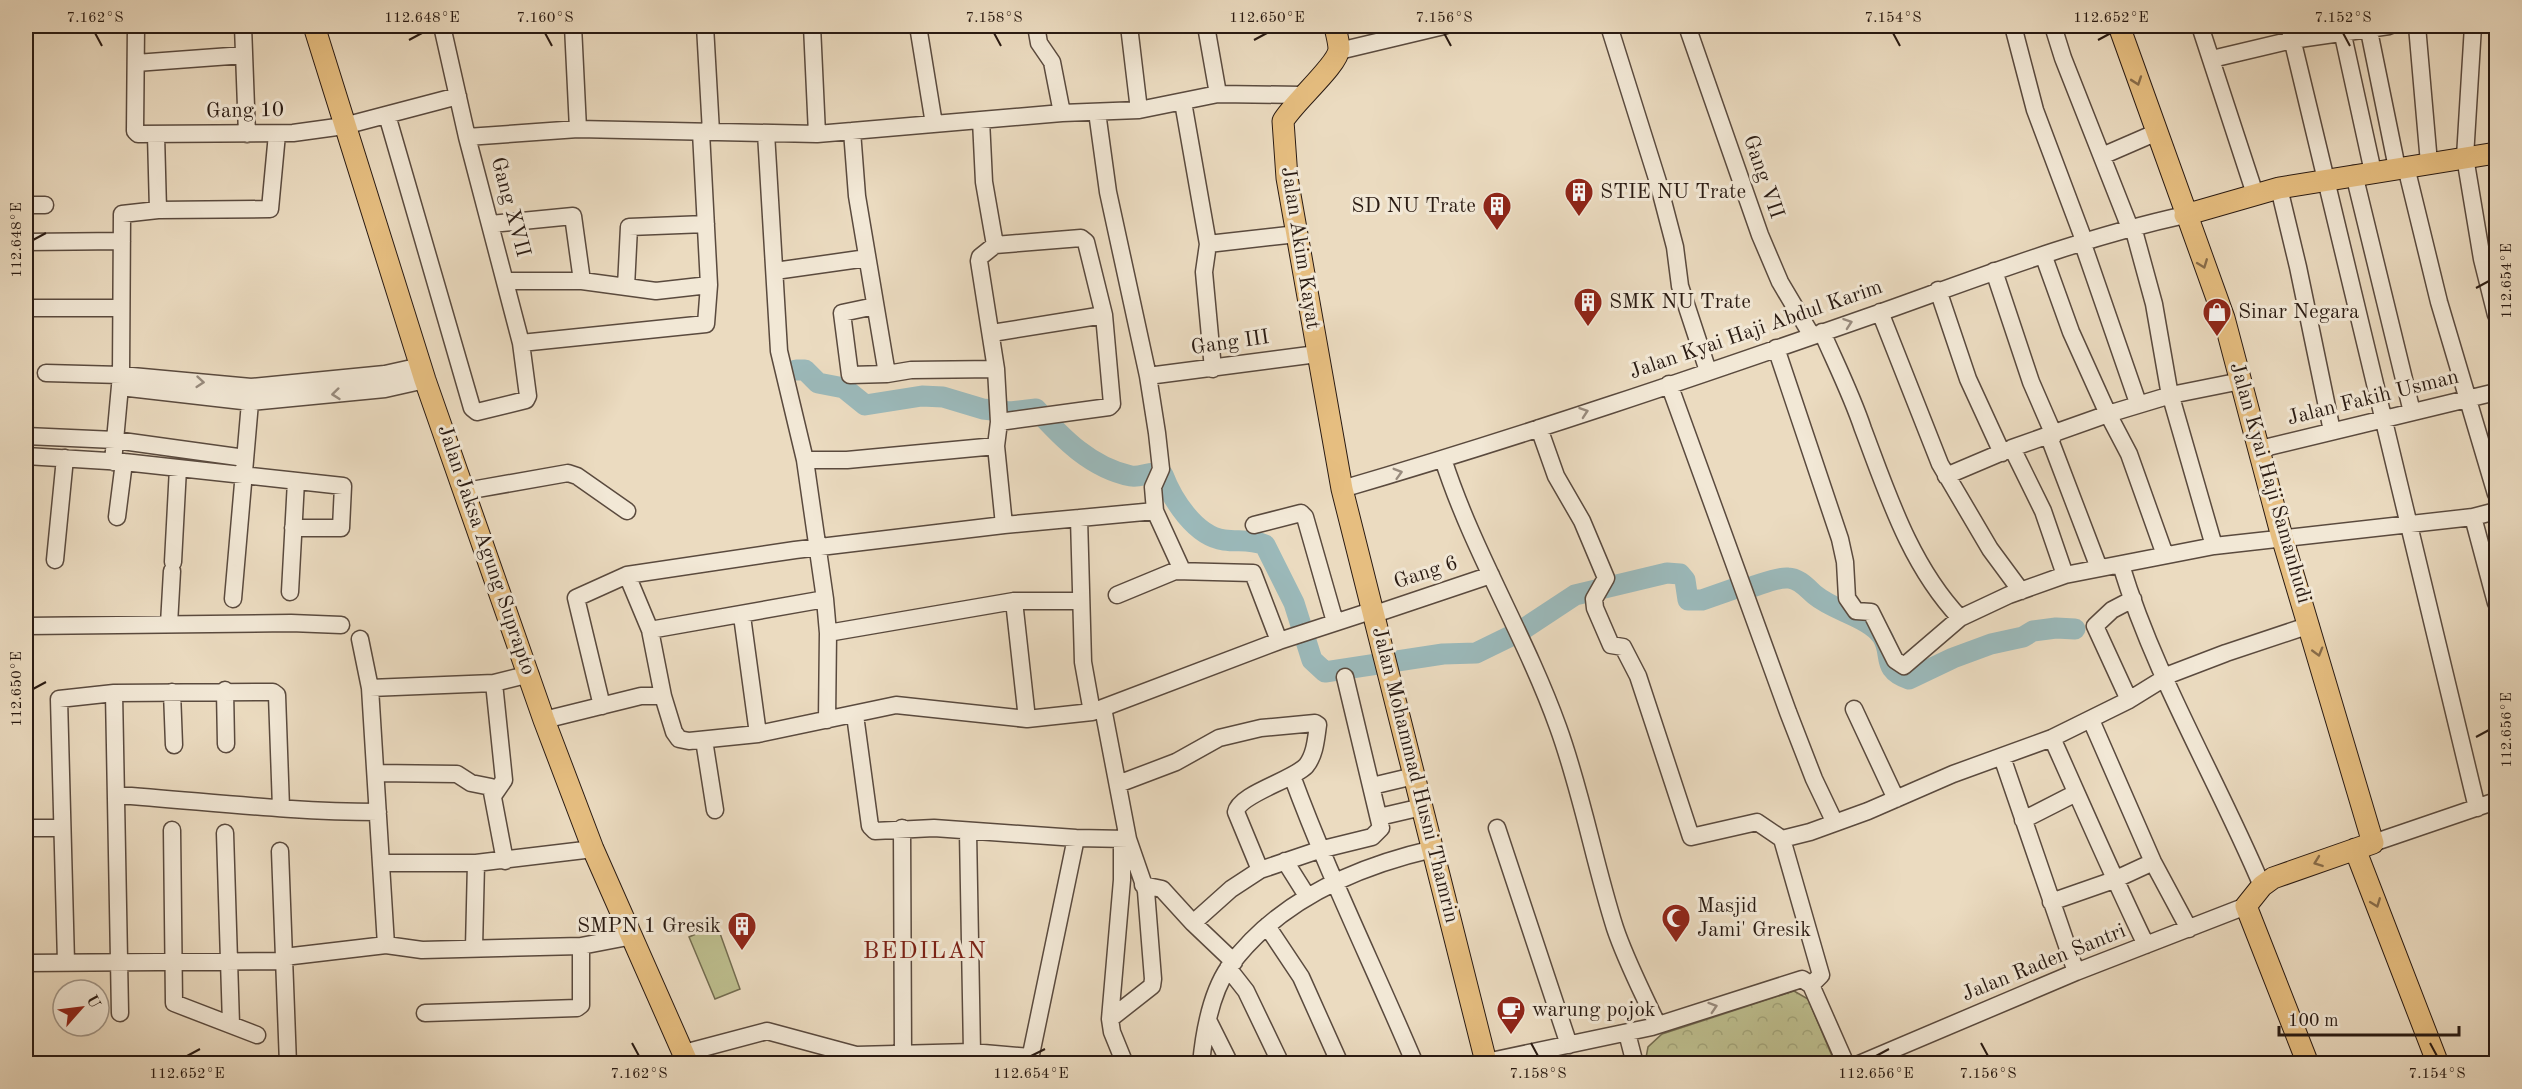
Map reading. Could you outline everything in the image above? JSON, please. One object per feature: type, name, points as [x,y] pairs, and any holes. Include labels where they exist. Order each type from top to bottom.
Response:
[{"type":"main road","name":"Jalan Jaksa Agung Suprapto","points":[[314,26],[423,373],[466,490],[544,720],[593,849],[686,1058]]},
{"type":"main road","points":[[1335,26],[1339,51]]},
{"type":"main road","name":"Jalan Kyai Haji Samanhudi","points":[[2119,26],[2185,215],[2224,318],[2282,537],[2310,625],[2364,846],[2438,1064]]},
{"type":"main road","name":"Jalan Akim Kayat","points":[[1339,51],[1334,62],[1302,95],[1283,124],[1287,178],[1342,489]]},
{"type":"main road","points":[[2185,215],[2278,188],[2496,153]]},
{"type":"main road","name":"Jalan Mohammad Husni Thamrin","points":[[1342,489],[1375,612],[1484,1063]]},
{"type":"main road","points":[[2308,1064],[2246,906],[2262,886],[2273,878],[2364,846]]},
{"type":"street","name":"Gang 10","points":[[136,26],[135,131],[138,134],[277,134],[344,126],[458,96]]},
{"type":"street","points":[[243,26],[247,134]]},
{"type":"street","name":"Gang XVII","points":[[387,115],[472,408],[477,412],[526,400],[528,396],[521,343],[507,281],[467,137],[442,26]]},
{"type":"street","points":[[573,26],[578,129]]},
{"type":"street","points":[[521,343],[706,324],[709,285],[706,224],[705,26]]},
{"type":"street","points":[[812,26],[817,134]]},
{"type":"street","points":[[918,26],[934,124]]},
{"type":"street","points":[[1036,26],[1039,43],[1052,62],[1062,113]]},
{"type":"street","points":[[1129,26],[1139,110]]},
{"type":"street","points":[[1206,26],[1218,94]]},
{"type":"street","points":[[1339,51],[1444,26]]},
{"type":"street","points":[[1609,26],[1658,182],[1675,247],[1680,286],[1708,371]]},
{"type":"street","name":"Gang VII","points":[[1687,26],[1760,235],[1780,282],[1817,334],[1863,428],[1899,524],[1930,581],[1960,618]]},
{"type":"street","points":[[2013,26],[2035,110],[2084,243],[2138,403]]},
{"type":"street","points":[[2053,26],[2063,58],[2132,227],[2154,304],[2171,395],[2214,546]]},
{"type":"street","points":[[2200,26],[2255,194]]},
{"type":"street","points":[[2369,26],[2401,168],[2496,494]]},
{"type":"street","points":[[2212,59],[2290,33],[2389,26]]},
{"type":"street","points":[[2416,26],[2429,163]]},
{"type":"street","points":[[2473,26],[2465,158],[2482,259],[2496,315]]},
{"type":"street","points":[[2342,29],[2363,173],[2412,412]]},
{"type":"street","points":[[2290,33],[2477,808]]},
{"type":"street","points":[[136,63],[244,55]]},
{"type":"street","points":[[467,137],[578,129],[817,134],[1062,113],[1139,110],[1218,94],[1302,95]]},
{"type":"street","points":[[1183,102],[1208,244],[1204,272],[1213,369]]},
{"type":"street","points":[[1097,112],[1108,192],[1148,376],[1161,469],[1154,487],[1155,511],[1182,570]]},
{"type":"street","points":[[981,120],[984,182],[995,245]]},
{"type":"street","points":[[852,131],[857,196],[887,374]]},
{"type":"street","points":[[766,133],[779,351],[805,460],[825,599],[828,633],[826,720]]},
{"type":"street","points":[[2102,156],[2156,133]]},
{"type":"street","points":[[117,517],[118,462],[115,440],[121,381],[121,216],[123,213],[158,210],[270,210],[277,134]]},
{"type":"street","points":[[156,135],[158,210]]},
{"type":"street","points":[[2278,188],[2298,267],[2332,431]]},
{"type":"street","points":[[26,205],[45,205]]},
{"type":"street","name":"Jalan Kyai Haji Abdul Karim","points":[[1342,489],[1539,428],[1817,334],[1994,271],[2044,257],[2132,227],[2185,215]]},
{"type":"street","points":[[491,224],[573,216],[582,281]]},
{"type":"street","points":[[626,287],[629,227],[706,224]]},
{"type":"street","points":[[1208,244],[1297,234]]},
{"type":"street","points":[[999,421],[1109,407],[1112,404],[1104,315],[1084,240],[995,245],[980,257],[996,369],[999,421],[996,446],[1004,525]]},
{"type":"street","points":[[26,242],[122,241]]},
{"type":"street","points":[[2044,257],[2071,333],[2133,463],[2165,555]]},
{"type":"street","points":[[775,271],[867,258]]},
{"type":"street","points":[[1994,271],[2098,568]]},
{"type":"street","points":[[507,281],[582,281],[656,291],[709,285]]},
{"type":"street","points":[[1938,291],[1968,379],[2043,511],[2065,575]]},
{"type":"street","points":[[875,306],[842,313],[850,375],[887,374],[911,370],[996,369]]},
{"type":"street","points":[[33,308],[121,308]]},
{"type":"street","points":[[1880,312],[1946,476],[1990,549],[2021,591]]},
{"type":"street","points":[[992,333],[1104,315]]},
{"type":"street","points":[[1776,348],[1840,539],[1845,562],[1847,598],[1857,611],[1870,612],[1896,660],[1904,666],[1960,618],[2021,591],[2065,575],[2214,546],[2473,517],[2496,511]]},
{"type":"street","name":"Gang III","points":[[1148,376],[1317,354]]},
{"type":"street","points":[[46,373],[251,394],[385,375],[423,373]]},
{"type":"street","points":[[1946,476],[2007,450],[2138,403],[2241,381]]},
{"type":"street","points":[[1669,384],[1814,779],[1835,823]]},
{"type":"street","name":"Jalan Fakih Usman","points":[[2260,448],[2496,392]]},
{"type":"street","points":[[233,599],[251,394]]},
{"type":"street","points":[[1539,428],[1556,476],[1582,522],[1603,586],[1594,599],[1594,608],[1611,645],[1623,646],[1638,676],[1674,780],[1688,835],[1724,831],[1757,822],[1782,839],[1821,975],[1811,985]]},
{"type":"street","points":[[26,436],[115,440],[244,467],[296,481],[341,484],[344,488],[344,498],[339,530],[293,528]]},
{"type":"street","points":[[805,460],[847,460],[996,446]]},
{"type":"street","points":[[26,456],[178,468],[244,467]]},
{"type":"street","points":[[55,560],[65,458]]},
{"type":"street","points":[[1443,459],[1459,508],[1518,633],[1558,728],[1581,800],[1616,930],[1657,1024]]},
{"type":"street","points":[[169,624],[178,468]]},
{"type":"street","points":[[466,490],[568,473],[576,476],[627,511]]},
{"type":"street","points":[[290,592],[296,481]]},
{"type":"street","points":[[602,706],[576,598],[627,575],[1004,525],[1155,511]]},
{"type":"street","points":[[1254,525],[1301,513],[1305,517],[1335,622]]},
{"type":"street","points":[[2473,517],[2496,603]]},
{"type":"street","points":[[1079,518],[1083,662],[1118,784],[1125,839],[1110,1019],[1112,1032],[1125,1064]]},
{"type":"street","points":[[2121,565],[2165,678],[2233,815],[2262,886]]},
{"type":"street","points":[[1118,595],[1182,570],[1252,573],[1279,641]]},
{"type":"street","points":[[544,720],[641,696],[663,696],[650,630],[627,575]]},
{"type":"street","name":"Gang 6","points":[[663,696],[674,732],[679,739],[704,740],[758,734],[896,705],[1027,719],[1098,710],[1302,632],[1375,612],[1491,575]]},
{"type":"street","points":[[2129,700],[2095,626],[2112,610],[2133,598]]},
{"type":"street","points":[[650,630],[742,616],[825,599]]},
{"type":"street","points":[[828,633],[1014,601],[1081,602]]},
{"type":"street","points":[[1014,601],[1027,719]]},
{"type":"street","points":[[742,616],[758,734]]},
{"type":"street","points":[[26,626],[341,625]]},
{"type":"street","points":[[1782,839],[1835,823],[1953,774],[2052,738],[2129,700],[2165,678],[2226,653],[2310,625]]},
{"type":"street","points":[[360,639],[370,688],[386,945]]},
{"type":"street","points":[[370,688],[494,683],[530,674]]},
{"type":"street","points":[[1193,923],[1231,889],[1260,870],[1319,850],[1372,837],[1381,828],[1345,676]]},
{"type":"street","points":[[493,796],[504,780],[494,683]]},
{"type":"street","points":[[225,690],[226,744]]},
{"type":"street","points":[[66,962],[59,699],[114,693],[225,690],[273,692],[277,695],[281,808]]},
{"type":"street","points":[[172,692],[174,745]]},
{"type":"street","points":[[114,693],[120,1013]]},
{"type":"street","points":[[1854,709],[1896,799]]},
{"type":"street","points":[[855,715],[870,826],[875,831],[902,828],[1125,839]]},
{"type":"street","points":[[2091,720],[2153,862],[2189,929]]},
{"type":"street","points":[[1118,784],[1176,762],[1219,738],[1261,728],[1315,723],[1317,725],[1314,749],[1306,765],[1292,777],[1243,801],[1236,807],[1260,870]]},
{"type":"street","points":[[2052,738],[2092,824],[2114,880],[2146,945]]},
{"type":"street","points":[[704,740],[715,810]]},
{"type":"street","points":[[2002,757],[2076,972]]},
{"type":"street","points":[[375,773],[457,774],[471,783],[490,786],[506,861]]},
{"type":"street","points":[[1372,786],[1414,776]]},
{"type":"street","points":[[1292,777],[1332,882],[1361,936],[1415,1064]]},
{"type":"street","points":[[2023,820],[2076,793]]},
{"type":"street","points":[[116,795],[317,812],[378,812]]},
{"type":"street","points":[[2364,846],[2496,801]]},
{"type":"street","points":[[1379,817],[1422,807]]},
{"type":"street","points":[[26,828],[62,828]]},
{"type":"street","points":[[902,828],[903,1055]]},
{"type":"street","points":[[1497,828],[1569,1045]]},
{"type":"street","points":[[172,830],[173,1000],[176,1006],[257,1035]]},
{"type":"street","points":[[968,832],[972,1052]]},
{"type":"street","points":[[225,833],[231,1024]]},
{"type":"street","points":[[1372,837],[1376,864]]},
{"type":"street","points":[[686,1058],[767,1031],[856,1059],[972,1052],[1030,1060],[1076,838]]},
{"type":"street","points":[[1110,1019],[1153,983],[1146,891],[1125,839]]},
{"type":"street","points":[[381,863],[476,863],[593,849]]},
{"type":"street","points":[[1201,1064],[1208,1020],[1231,965],[1267,926],[1307,896],[1332,882],[1376,864],[1432,849]]},
{"type":"street","points":[[280,851],[288,1064]]},
{"type":"street","points":[[1285,861],[1307,896]]},
{"type":"street","points":[[2051,902],[2114,880],[2153,862]]},
{"type":"street","points":[[474,948],[476,863]]},
{"type":"street","points":[[1143,885],[1162,888],[1231,965],[1281,1064]]},
{"type":"street","name":"Jalan Raden Santri","points":[[1850,1063],[2246,906]]},
{"type":"street","points":[[1267,926],[1301,977],[1340,1064]]},
{"type":"street","points":[[26,963],[284,959],[386,945],[422,950],[581,946],[633,936]]},
{"type":"street","points":[[424,1013],[577,1008],[581,1005],[581,946]]},
{"type":"street","points":[[1484,1063],[1627,1033],[1797,979],[1807,981],[1811,985],[1850,1063]]},
{"type":"street","points":[[1208,1020],[1230,1064]]},
{"type":"street","points":[[1627,1033],[1635,1064]]},
{"type":"green space","points":[[717,925],[740,989],[715,999],[689,937]]},
{"type":"green space","points":[[1794,991],[1808,999],[1835,1063],[1645,1063],[1648,1047],[1662,1034]]},
{"type":"waterway","points":[[796,370],[805,370],[818,383],[844,388],[865,405],[922,396],[943,397],[983,409],[1010,412],[1036,409],[1067,441],[1103,466],[1131,476],[1155,473],[1163,475],[1172,495],[1186,515],[1204,532],[1224,540],[1249,541],[1265,545],[1294,603],[1312,660],[1325,672],[1443,654],[1476,653],[1519,632],[1575,595],[1667,573],[1680,574],[1685,580],[1688,600],[1702,600],[1742,586],[1748,588],[1778,579],[1796,580],[1823,601],[1876,629],[1882,636],[1894,671],[1909,679],[1953,658],[1991,644],[2023,637],[2033,631],[2056,628],[2075,629]]},
{"type":"place","name":"STIE NU Trate","points":[[1579,218]]},
{"type":"place","name":"SD NU Trate","points":[[1497,232]]},
{"type":"place","name":"SMK NU Trate","points":[[1588,328]]},
{"type":"place","name":"Sinar Negara","points":[[2217,338]]},
{"type":"place","name":"Masjid Jami' Gresik","points":[[1676,944]]},
{"type":"place","name":"SMPN 1 Gresik","points":[[742,952]]},
{"type":"place","name":"warung pojok","points":[[1511,1036]]},
{"type":"district","name":"BEDILAN","points":[[925,952]]}]
